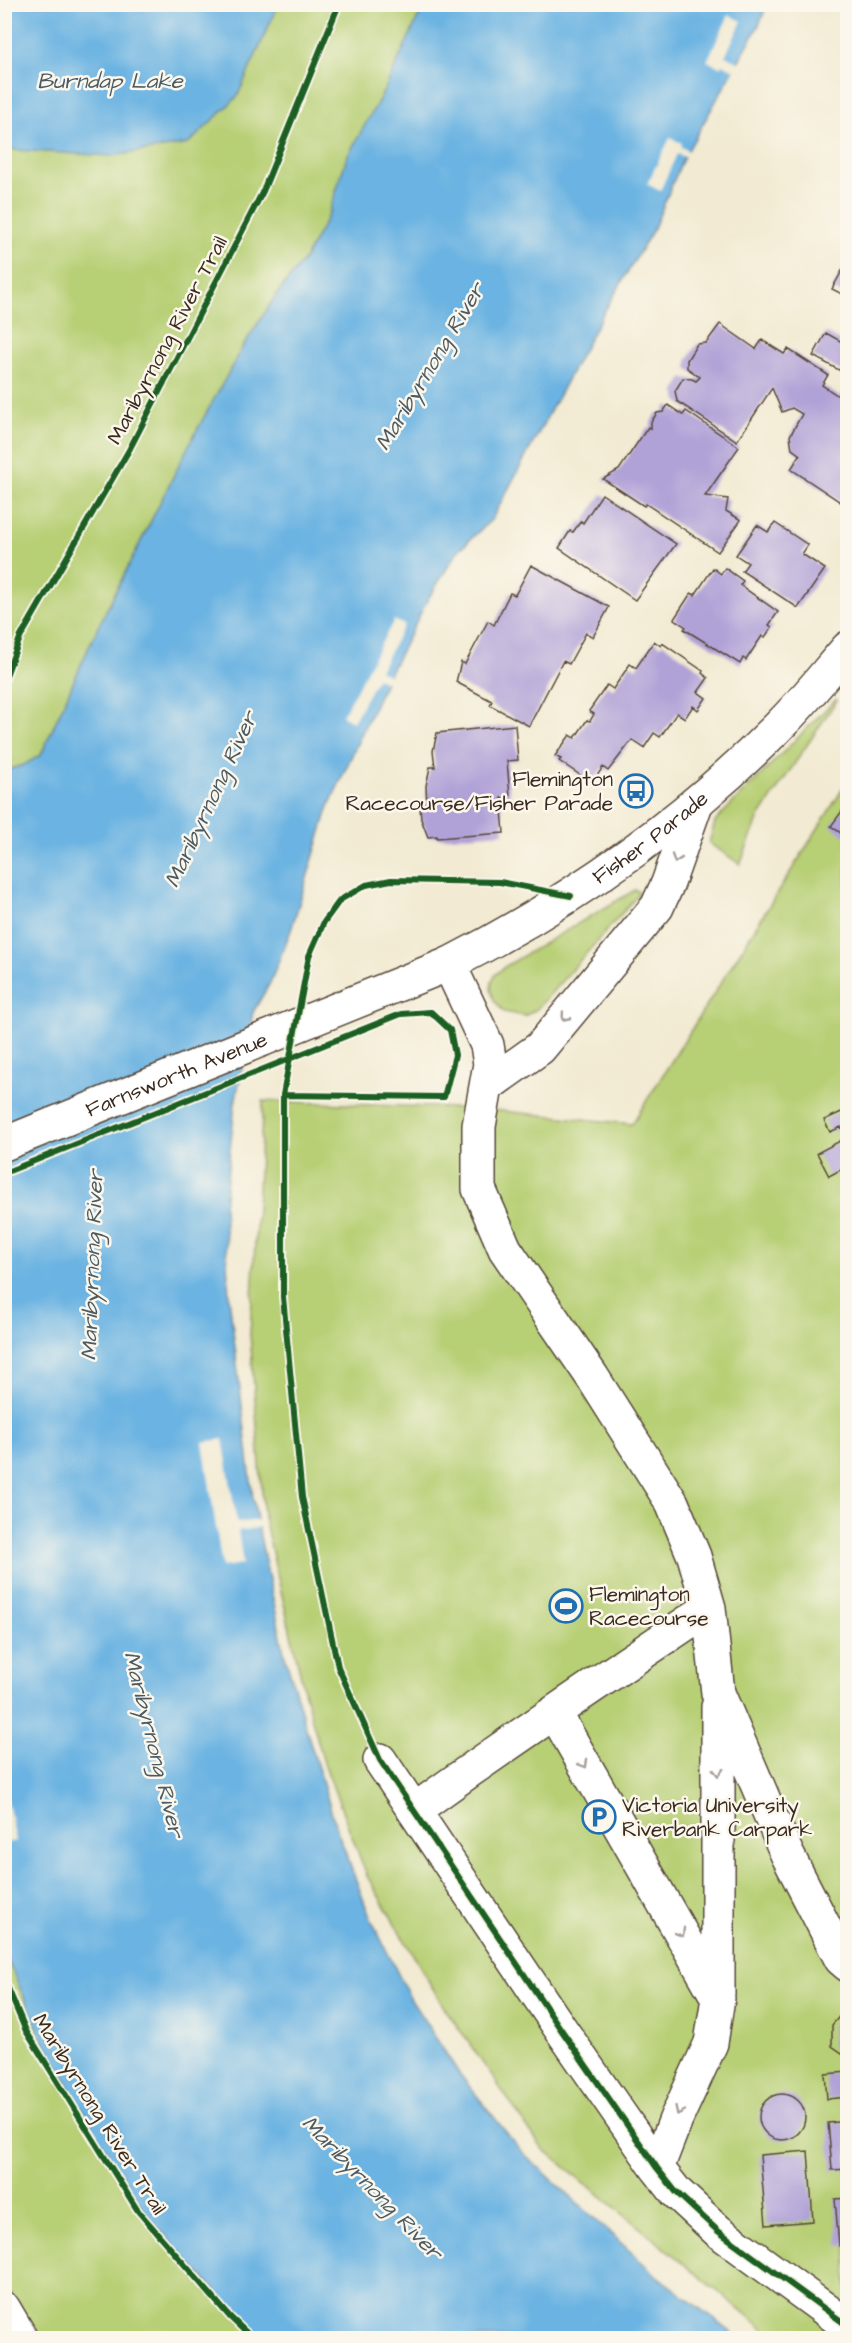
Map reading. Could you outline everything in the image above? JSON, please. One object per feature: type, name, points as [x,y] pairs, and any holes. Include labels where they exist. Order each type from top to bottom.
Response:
[{"type":"main road","name":"Fisher Parade","points":[[382,992],[449,964],[498,939],[571,896],[635,852],[696,804],[782,723],[848,648]]},
{"type":"main road","points":[[488,1085],[540,1048],[657,907],[696,804]]},
{"type":"main road","points":[[449,964],[487,1045],[490,1064],[479,1126],[479,1189],[483,1199],[505,1249],[593,1378],[672,1503],[694,1556],[708,1608],[718,1693],[718,1998],[711,2043],[676,2119],[657,2168]]},
{"type":"main road","name":"Farnsworth Avenue","points":[[4,1144],[382,992]]},
{"type":"main road","points":[[415,1810],[495,1751],[555,1713],[708,1608]]},
{"type":"main road","points":[[718,1693],[786,1854],[842,1959],[848,1965]]},
{"type":"main road","points":[[555,1713],[718,1998]]},
{"type":"main road","points":[[380,1760],[560,2028],[676,2192],[718,2230],[848,2326]]},
{"type":"main road","points":[[4,2309],[21,2338]]},
{"type":"green space","points":[[278,5],[424,5],[384,91],[347,157],[329,214],[305,258],[277,294],[244,345],[191,441],[97,629],[41,755],[24,765],[5,771],[5,146],[15,150],[237,97]]},
{"type":"green space","points":[[836,699],[759,817],[740,864],[709,843],[715,822],[722,814]]},
{"type":"green space","name":"Flemington Racecourse","points":[[847,782],[847,2338],[775,2338],[541,2147],[442,2004],[367,1876],[324,1763],[305,1694],[264,1518],[250,1334],[263,1101],[482,1109],[632,1124]]},
{"type":"green space","points":[[635,890],[639,892],[638,895],[537,1009],[525,1016],[504,1012],[494,1000],[491,990],[495,975],[504,967]]},
{"type":"green space","points":[[4,1952],[8,1963],[280,2338],[5,2338]]},
{"type":"water","name":"Burndap Lake","points":[[4,5],[278,5],[237,97],[188,144],[112,156],[15,150],[5,146]]},
{"type":"water","name":"Maribyrnong River","points":[[424,5],[767,5],[759,25],[682,161],[654,228],[605,310],[492,519],[457,552],[428,599],[386,680],[329,806],[291,930],[270,983],[253,1012],[235,1103],[224,1207],[229,1297],[253,1498],[284,1652],[337,1830],[370,1917],[411,2000],[458,2072],[521,2151],[657,2276],[739,2338],[259,2338],[149,2218],[99,2139],[43,2040],[4,1952],[4,771],[24,765],[41,755],[97,629],[191,441],[244,345],[277,294],[305,258],[329,214],[347,157],[384,91]]},
{"type":"pier","points":[[729,15],[742,21],[725,56],[741,63],[737,71],[722,64],[720,67],[707,61]]},
{"type":"pier","points":[[670,138],[682,143],[681,147],[691,152],[687,158],[677,154],[660,191],[647,184]]},
{"type":"pier","points":[[394,620],[404,625],[380,670],[391,677],[388,683],[377,678],[353,722],[342,716]]},
{"type":"pier","points":[[223,1439],[237,1523],[260,1520],[262,1527],[238,1531],[243,1564],[222,1567],[203,1442]]},
{"type":"pier","points":[[4,1784],[16,1841],[5,1843],[4,1843]]},
{"type":"building","points":[[848,260],[848,297],[832,289]]},
{"type":"building","points":[[720,324],[756,349],[762,340],[784,354],[788,349],[828,375],[822,385],[840,397],[848,386],[848,502],[845,505],[791,469],[800,455],[792,449],[790,436],[802,414],[792,408],[782,412],[772,388],[737,441],[677,401],[675,391],[683,378],[696,381],[700,377],[687,368],[687,360],[697,344],[706,343]]},
{"type":"building","points":[[848,331],[848,375],[813,356],[826,333],[842,342]]},
{"type":"building","points":[[668,405],[683,415],[686,411],[739,447],[705,496],[728,499],[726,511],[741,520],[718,552],[646,504],[644,506],[603,479],[619,470],[648,427],[651,429],[651,422],[657,413],[663,412]]},
{"type":"building","points":[[602,494],[676,544],[635,600],[559,548],[570,531],[573,532],[581,521],[583,523]]},
{"type":"building","points":[[775,523],[808,545],[802,554],[825,569],[798,608],[742,571],[748,563],[736,555],[757,525],[768,532]]},
{"type":"building","points":[[531,565],[609,607],[593,637],[586,633],[569,664],[563,661],[529,726],[490,705],[492,701],[456,682],[461,662],[465,664],[488,621],[494,625],[510,593],[515,595]]},
{"type":"building","points":[[713,568],[721,574],[725,568],[743,581],[740,585],[778,612],[769,625],[772,627],[765,637],[762,636],[746,660],[743,658],[740,664],[684,629],[686,627],[674,619],[691,593],[695,595]]},
{"type":"building","points":[[654,641],[661,646],[662,643],[703,671],[702,673],[708,678],[698,692],[706,698],[698,710],[693,706],[685,718],[677,713],[660,737],[654,733],[644,748],[632,740],[608,771],[603,767],[592,783],[555,756],[570,735],[575,738],[587,720],[590,721],[594,714],[589,711],[607,685],[613,689],[630,664],[636,668]]},
{"type":"building","points":[[515,725],[518,760],[507,761],[510,797],[501,798],[504,833],[428,837],[421,819],[420,805],[427,804],[426,786],[430,767],[435,767],[433,751],[437,733]]},
{"type":"building","points":[[848,803],[848,838],[831,826]]},
{"type":"building","points":[[848,1109],[848,1166],[829,1176],[817,1153],[846,1138],[841,1127],[830,1132],[824,1120]]},
{"type":"building","points":[[848,2011],[848,2057],[832,2046],[832,2025],[843,2012]]},
{"type":"building","points":[[848,2072],[848,2097],[827,2099],[825,2074]]},
{"type":"building","points":[[787,2094],[799,2100],[804,2108],[804,2126],[799,2134],[791,2139],[777,2140],[769,2137],[762,2130],[759,2112],[762,2104],[769,2097]]},
{"type":"building","points":[[848,2121],[848,2169],[832,2170],[828,2123]]},
{"type":"building","points":[[808,2151],[813,2221],[766,2225],[760,2155]]},
{"type":"building","points":[[848,2198],[848,2245],[839,2246],[835,2199]]},
{"type":"cycle path","name":"Maribyrnong River Trail","points":[[4,681],[20,638],[129,450],[263,191],[339,4]]},
{"type":"cycle path","points":[[571,896],[500,882],[391,880],[366,885],[340,900],[324,922],[309,956],[283,1095],[283,1297],[302,1497],[338,1667],[380,1760],[560,2028],[676,2192],[718,2231],[848,2326]]},
{"type":"cycle path","points":[[4,1173],[401,1014],[431,1012],[450,1030],[455,1055],[444,1097],[283,1095]]},
{"type":"cycle path","name":"Maribyrnong River Trail","points":[[4,1979],[26,2031],[138,2211],[230,2317],[252,2338]]},
{"type":"place","name":"Flemington Racecourse/Fisher Parade","points":[[636,791]]},
{"type":"place","name":"Flemington Racecourse","points":[[566,1606]]},
{"type":"place","name":"Victoria University Riverbank Carpark","points":[[599,1817]]}]
